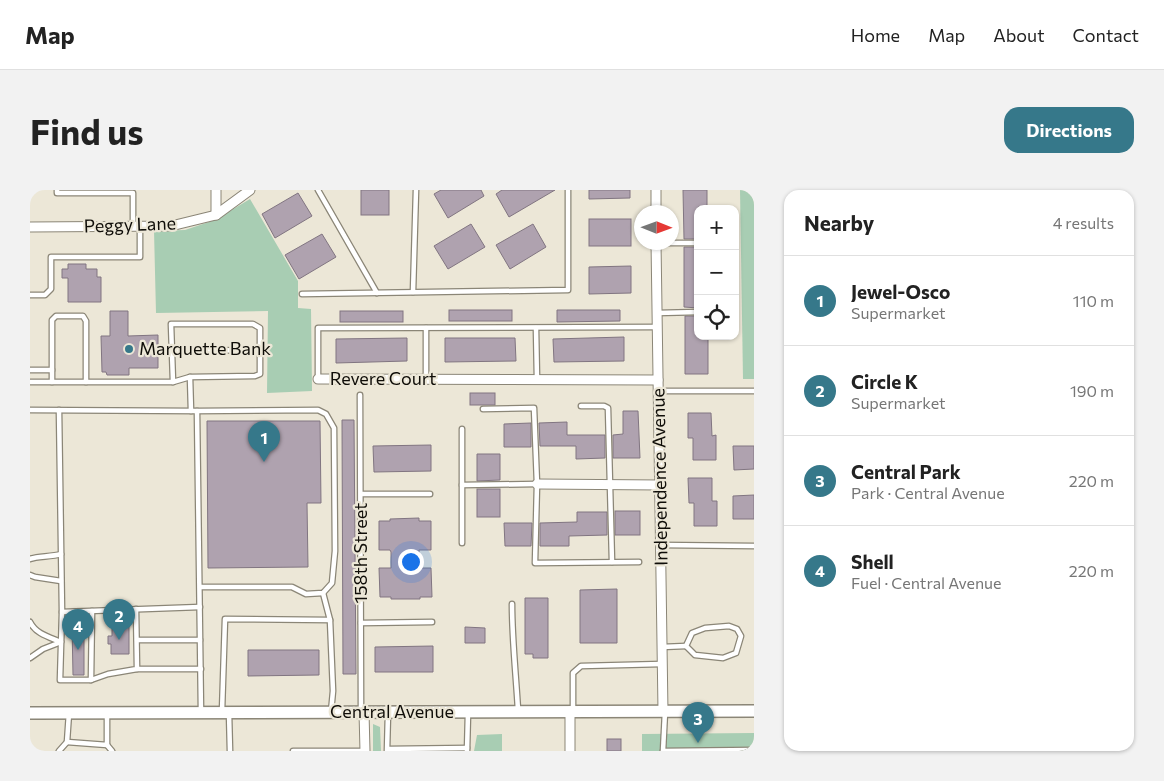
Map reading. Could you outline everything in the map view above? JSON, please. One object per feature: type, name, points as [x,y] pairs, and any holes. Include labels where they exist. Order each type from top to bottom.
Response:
[{"type":"street","points":[[216,190],[216,215]]},
{"type":"street","name":"Peggy Lane","points":[[30,227],[171,226],[216,215],[250,190]]},
{"type":"street","points":[[656,190],[656,205]]},
{"type":"street","name":"Independence Avenue","points":[[656,250],[664,711]]},
{"type":"street","name":"Revere Court","points":[[318,379],[658,380]]},
{"type":"street","points":[[537,484],[660,484]]},
{"type":"street","points":[[570,751],[572,711]]},
{"type":"street","name":"Central Avenue","points":[[30,713],[754,711]]},
{"type":"street","name":"158th Street","points":[[363,712],[364,751]]},
{"type":"lane","points":[[30,296],[45,295],[51,289],[52,257],[140,257],[133,192],[57,193],[57,190]]},
{"type":"lane","points":[[318,190],[377,293]]},
{"type":"lane","points":[[413,292],[416,190]]},
{"type":"lane","points":[[302,294],[568,290],[568,190]]},
{"type":"lane","points":[[679,243],[694,243]]},
{"type":"lane","points":[[657,312],[694,312]]},
{"type":"lane","points":[[52,382],[52,320],[56,316],[83,316],[86,321],[86,382]]},
{"type":"lane","points":[[30,382],[172,382],[190,377],[255,376],[260,374],[260,328],[253,324],[172,324],[172,382]]},
{"type":"lane","name":"Revere Court","points":[[318,379],[318,328],[657,327]]},
{"type":"lane","points":[[426,328],[426,379]]},
{"type":"lane","points":[[536,328],[537,380]]},
{"type":"lane","points":[[172,351],[260,350]]},
{"type":"lane","points":[[30,370],[52,370]]},
{"type":"lane","points":[[190,377],[191,411]]},
{"type":"lane","points":[[658,391],[754,391]]},
{"type":"lane","name":"158th Street","points":[[360,395],[363,712]]},
{"type":"lane","points":[[581,406],[604,406],[608,408],[612,562]]},
{"type":"lane","points":[[483,409],[534,408],[537,484],[536,563],[639,562]]},
{"type":"lane","points":[[30,410],[318,410],[326,414],[334,428],[335,551],[332,582],[322,593],[306,594],[292,587],[200,587]]},
{"type":"lane","points":[[59,410],[62,612],[60,680],[91,680],[108,674],[137,669],[200,669]]},
{"type":"lane","points":[[197,411],[201,713]]},
{"type":"lane","points":[[462,429],[462,543]]},
{"type":"lane","points":[[462,485],[537,484]]},
{"type":"lane","points":[[361,494],[430,494]]},
{"type":"lane","points":[[660,545],[754,546]]},
{"type":"lane","points":[[30,559],[61,554]]},
{"type":"lane","points":[[30,575],[61,581]]},
{"type":"lane","points":[[322,593],[330,620],[332,712]]},
{"type":"lane","points":[[512,604],[512,636],[518,712]]},
{"type":"lane","points":[[62,612],[200,607]]},
{"type":"lane","points":[[136,609],[137,669]]},
{"type":"lane","points":[[91,680],[92,611]]},
{"type":"lane","points":[[230,751],[226,713],[225,619],[330,620]]},
{"type":"lane","points":[[30,622],[33,629],[61,642]]},
{"type":"lane","points":[[361,623],[432,622]]},
{"type":"lane","points":[[729,626],[737,629],[741,636],[736,653],[723,658],[694,655],[686,646],[692,633],[705,628],[729,626]]},
{"type":"lane","points":[[137,640],[200,640]]},
{"type":"lane","points":[[30,658],[42,649],[61,642]]},
{"type":"lane","points":[[662,647],[686,646]]},
{"type":"lane","points":[[572,711],[573,672],[581,666],[662,664]]},
{"type":"lane","points":[[664,711],[663,751],[754,750]]},
{"type":"lane","points":[[388,712],[387,750],[467,749],[468,712]]},
{"type":"lane","points":[[59,751],[67,742],[69,713]]},
{"type":"lane","points":[[107,713],[107,745],[112,751]]},
{"type":"lane","points":[[67,742],[107,745]]},
{"type":"lane","points":[[75,743],[75,751]]},
{"type":"lane","points":[[293,751],[364,751]]},
{"type":"green space","points":[[740,190],[754,190],[754,379],[743,379]]},
{"type":"green space","points":[[250,199],[298,281],[298,308],[311,309],[312,391],[267,393],[268,311],[156,313],[154,231],[185,230],[215,220]]},
{"type":"green space","points":[[373,724],[380,727],[381,751],[373,751]]},
{"type":"green space","points":[[754,733],[754,751],[642,751],[642,734]]},
{"type":"green space","points":[[502,734],[502,751],[474,751],[477,735]]},
{"type":"building","points":[[361,190],[389,190],[389,215],[361,215]]},
{"type":"building","points":[[441,190],[481,190],[484,196],[448,218],[434,194]]},
{"type":"building","points":[[502,190],[555,190],[509,217],[496,194]]},
{"type":"building","points":[[589,190],[630,190],[630,198],[589,199]]},
{"type":"building","points":[[683,190],[707,190],[707,205],[694,205],[694,239],[684,239]]},
{"type":"building","points":[[298,193],[312,216],[275,238],[262,214]]},
{"type":"building","points":[[589,219],[631,219],[631,246],[589,246]]},
{"type":"building","points":[[471,224],[485,247],[448,269],[434,246]]},
{"type":"building","points":[[533,224],[546,247],[510,269],[496,245]]},
{"type":"building","points":[[322,234],[336,257],[299,279],[285,255]]},
{"type":"building","points":[[684,247],[694,247],[694,308],[684,307]]},
{"type":"building","points":[[68,264],[86,264],[86,269],[97,269],[97,277],[101,277],[101,302],[68,302],[68,278],[62,278],[62,269],[68,269]]},
{"type":"building","points":[[631,266],[631,293],[589,294],[589,267]]},
{"type":"building","points":[[449,310],[512,310],[512,321],[449,321]]},
{"type":"building","points":[[557,310],[620,310],[620,321],[557,322]]},
{"type":"building","name":"Marquette Bank","points":[[110,311],[128,311],[128,336],[158,335],[158,368],[129,368],[129,375],[107,375],[106,372],[102,372],[101,336],[110,336]]},
{"type":"building","points":[[340,311],[403,311],[403,322],[340,322]]},
{"type":"building","points":[[685,316],[694,316],[694,340],[708,340],[708,374],[685,374]]},
{"type":"building","points":[[624,337],[624,361],[554,362],[553,339]]},
{"type":"building","points":[[407,338],[407,361],[336,363],[336,339]]},
{"type":"building","points":[[445,338],[515,338],[516,361],[445,362]]},
{"type":"building","points":[[470,393],[495,393],[495,405],[470,405]]},
{"type":"building","points":[[623,411],[638,411],[640,458],[613,458],[613,435],[623,434]]},
{"type":"building","points":[[688,413],[711,413],[712,436],[716,435],[716,460],[693,460],[693,438],[688,438]]},
{"type":"building","points":[[342,420],[354,420],[356,674],[343,674]]},
{"type":"building","points":[[207,421],[320,421],[321,503],[307,503],[308,567],[208,568]]},
{"type":"building","points":[[567,422],[567,435],[605,435],[605,458],[576,459],[576,446],[540,446],[539,423]]},
{"type":"building","points":[[531,423],[531,447],[504,447],[504,424]]},
{"type":"building","points":[[431,445],[431,471],[374,472],[373,446]]},
{"type":"building","points":[[733,446],[754,446],[754,469],[734,470]]},
{"type":"building","points":[[477,454],[500,454],[500,480],[477,481]]},
{"type":"building","points":[[688,478],[712,478],[712,501],[717,501],[717,526],[694,526],[694,503],[689,503]]},
{"type":"building","points":[[477,489],[500,489],[500,517],[477,517]]},
{"type":"building","points":[[754,495],[754,519],[733,519],[733,496]]},
{"type":"building","points":[[615,511],[640,511],[640,535],[615,535]]},
{"type":"building","points":[[577,512],[607,512],[607,535],[569,536],[569,546],[540,546],[540,523],[577,522]]},
{"type":"building","points":[[419,518],[419,521],[431,521],[431,550],[419,550],[419,552],[420,568],[431,568],[432,597],[391,599],[391,597],[380,597],[379,568],[391,568],[391,552],[390,550],[379,550],[379,521]]},
{"type":"building","points":[[504,523],[532,523],[531,546],[505,546]]},
{"type":"building","points":[[617,589],[617,643],[580,643],[580,590]]},
{"type":"building","points":[[525,598],[548,598],[548,658],[533,658],[533,654],[525,654]]},
{"type":"building","points":[[72,625],[84,625],[84,675],[73,675]]},
{"type":"building","points":[[112,626],[129,626],[129,654],[111,654],[111,644],[108,644],[108,636],[112,636]]},
{"type":"building","points":[[465,627],[485,628],[485,643],[465,643]]},
{"type":"building","points":[[433,646],[433,672],[375,672],[375,647]]},
{"type":"building","points":[[248,650],[319,650],[319,675],[248,676]]},
{"type":"building","points":[[607,739],[621,739],[621,751],[607,751]]},
{"type":"place","name":"Marquette Bank","points":[[129,349]]},
{"type":"place","name":"Jewel-Osco","points":[[264,462]]},
{"type":"place","name":"Circle K","points":[[119,640]]},
{"type":"place","name":"Shell","points":[[78,650]]},
{"type":"place","name":"Central Park","points":[[698,743]]}]
